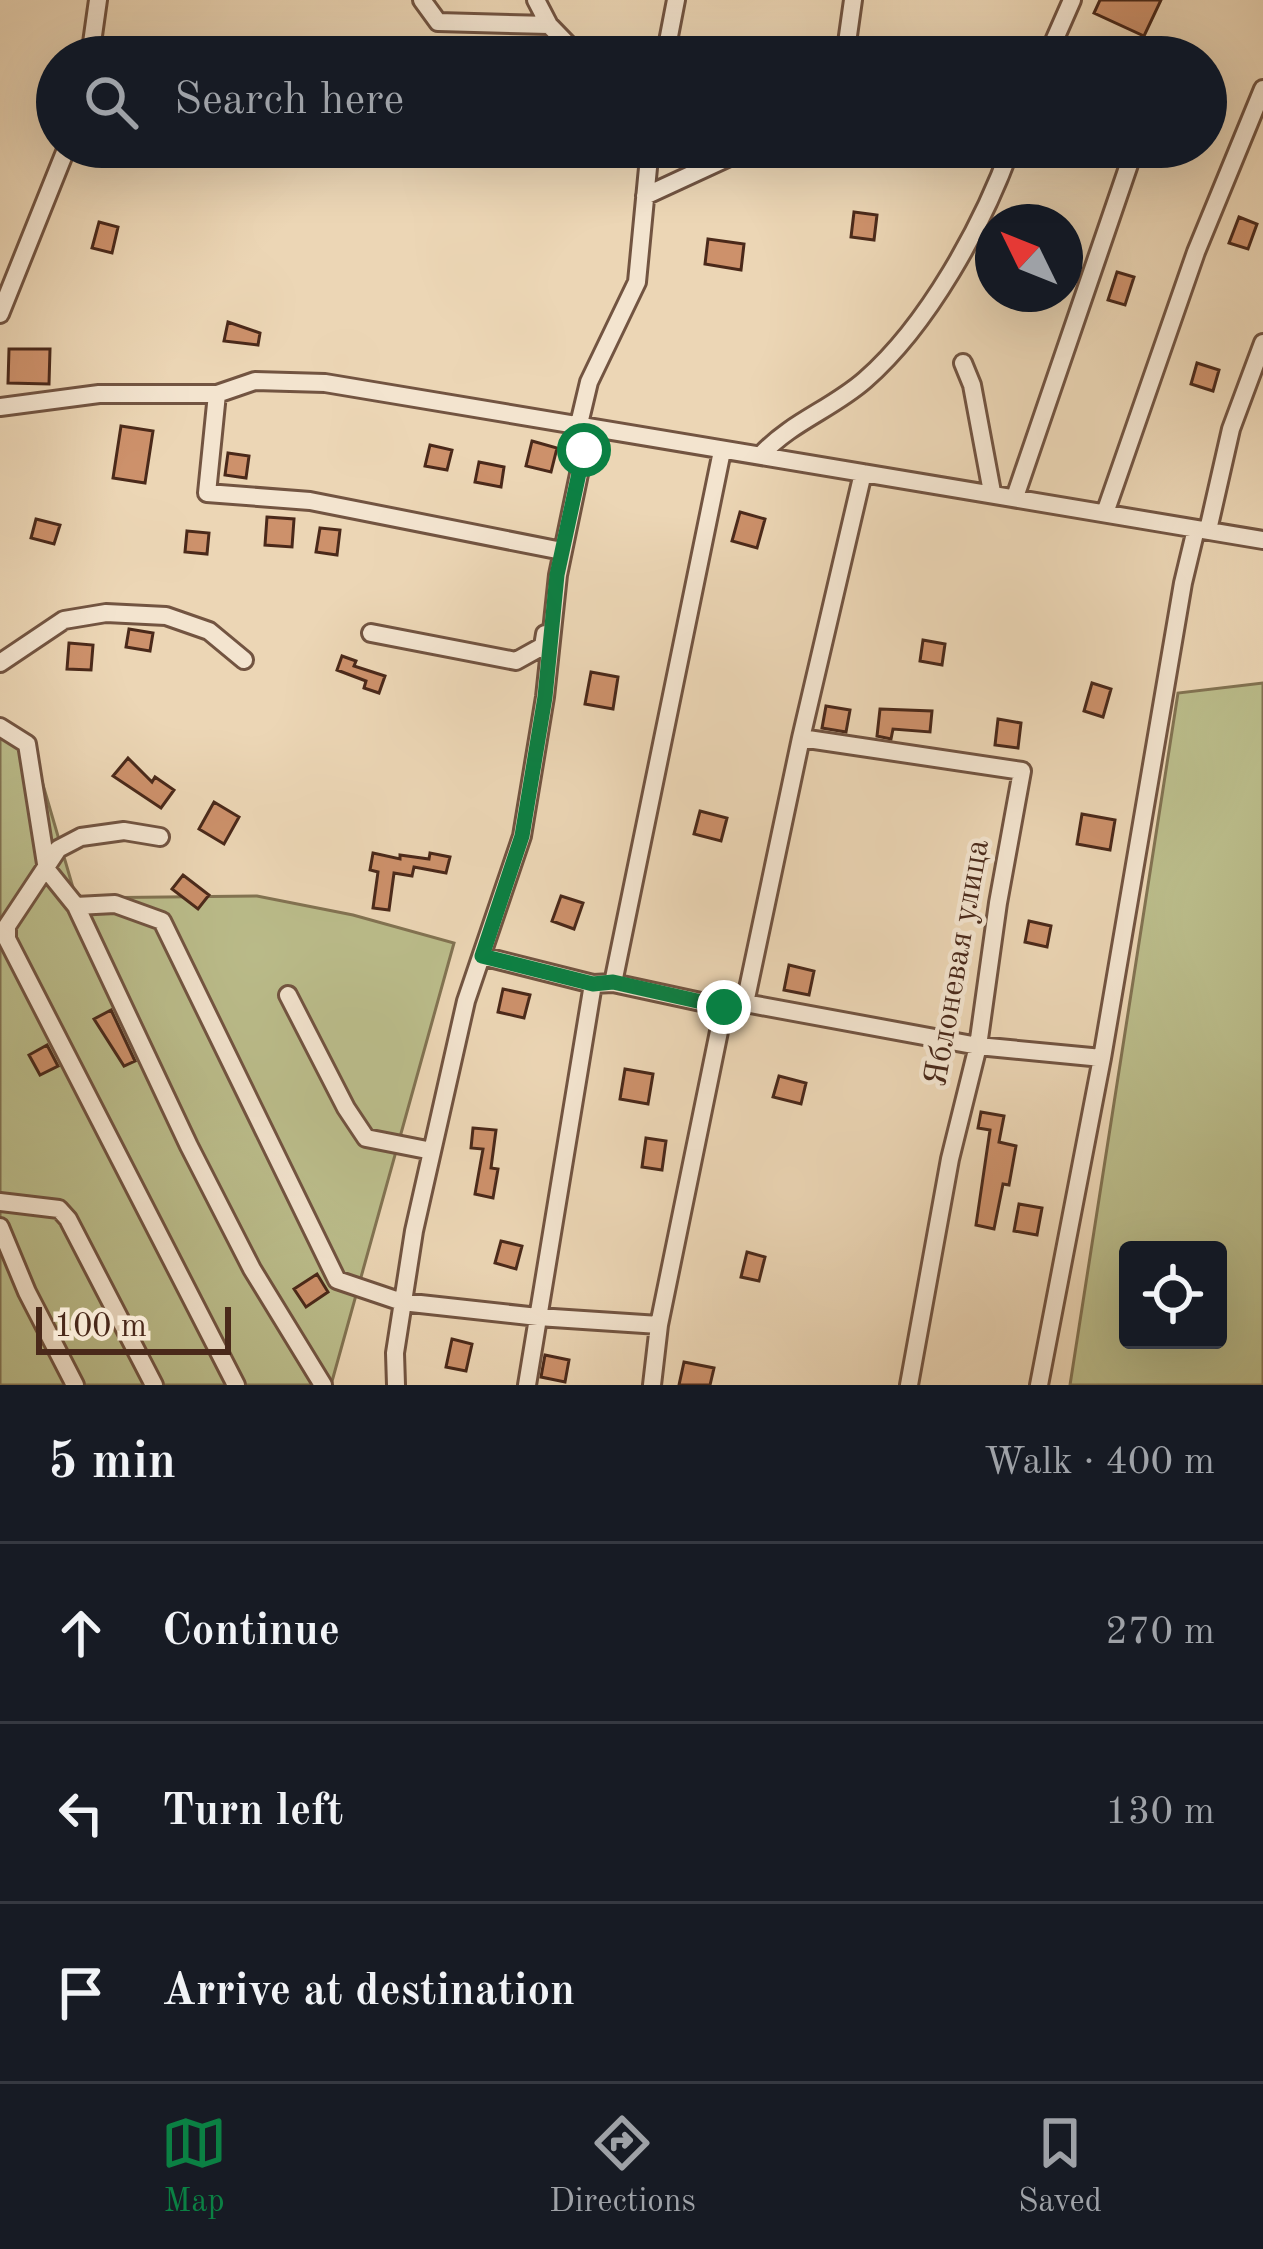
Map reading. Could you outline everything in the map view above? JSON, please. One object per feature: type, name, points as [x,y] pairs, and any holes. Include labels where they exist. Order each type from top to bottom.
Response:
[{"type":"street","points":[[93,36],[98,0]]},
{"type":"street","points":[[422,0],[438,22],[549,25]]},
{"type":"street","points":[[536,0],[560,36]]},
{"type":"street","points":[[669,36],[676,0]]},
{"type":"street","points":[[848,36],[853,0]]},
{"type":"street","points":[[1056,36],[1072,0]]},
{"type":"street","points":[[1105,513],[1196,252],[1263,88]]},
{"type":"street","points":[[0,314],[59,168]]},
{"type":"street","points":[[371,633],[516,661],[543,646],[584,450],[579,424],[589,382],[637,282],[648,168]]},
{"type":"street","points":[[645,196],[706,168]]},
{"type":"street","points":[[761,455],[780,434],[863,382],[895,350],[934,299],[1004,168]]},
{"type":"street","points":[[1015,496],[1128,168]]},
{"type":"street","points":[[1039,1385],[1102,1058],[1183,583],[1263,343]]},
{"type":"street","points":[[963,363],[972,385],[992,492]]},
{"type":"street","points":[[0,407],[99,394],[217,394],[255,381],[325,383],[1263,540]]},
{"type":"street","points":[[217,394],[207,493],[310,501],[562,551]]},
{"type":"street","points":[[613,982],[722,451]]},
{"type":"street","points":[[745,1004],[863,473]]},
{"type":"street","points":[[396,1385],[394,1353],[401,1302],[466,1000],[522,836],[545,697],[557,575]]},
{"type":"street","points":[[0,663],[64,620],[106,613],[166,616],[209,631],[244,660]]},
{"type":"street","points":[[0,728],[27,744],[47,870],[76,906],[252,1269],[323,1385]]},
{"type":"street","name":"Яблоневая улица","points":[[801,738],[1022,771],[978,1046],[950,1159],[909,1385]]},
{"type":"street","points":[[160,837],[124,831],[81,837],[58,849],[7,926],[7,939],[236,1385]]},
{"type":"street","points":[[76,906],[115,904],[161,921],[337,1280],[401,1302],[658,1324]]},
{"type":"street","points":[[482,956],[593,984],[613,982],[724,1007],[745,1004],[978,1046],[1102,1058]]},
{"type":"street","points":[[527,1385],[593,984]]},
{"type":"street","points":[[288,995],[366,1138],[432,1151]]},
{"type":"street","points":[[652,1385],[658,1324],[724,1007]]},
{"type":"street","points":[[0,1202],[58,1209],[68,1219],[154,1385]]},
{"type":"street","points":[[0,1227],[75,1385]]},
{"type":"green space","points":[[1263,683],[1263,1385],[1070,1385],[1178,693]]},
{"type":"green space","points":[[0,726],[32,747],[76,898],[257,896],[353,915],[454,943],[331,1385],[0,1385]]},
{"type":"building","points":[[1100,0],[1161,0],[1144,36],[1094,13]]},
{"type":"building","points":[[854,212],[877,215],[874,240],[851,237]]},
{"type":"building","points":[[1239,217],[1257,224],[1248,249],[1229,243]]},
{"type":"building","points":[[99,222],[118,227],[112,253],[92,248]]},
{"type":"building","points":[[708,239],[744,244],[741,270],[705,264]]},
{"type":"building","points":[[1117,272],[1134,277],[1125,305],[1108,300]]},
{"type":"building","points":[[228,322],[260,333],[258,345],[224,341]]},
{"type":"building","points":[[9,349],[50,349],[49,384],[8,383]]},
{"type":"building","points":[[1197,363],[1219,370],[1213,391],[1191,384]]},
{"type":"building","points":[[121,426],[153,431],[145,483],[113,478]]},
{"type":"building","points":[[532,441],[557,448],[551,472],[526,466]]},
{"type":"building","points":[[430,445],[452,450],[447,470],[425,466]]},
{"type":"building","points":[[228,453],[249,456],[246,478],[225,475]]},
{"type":"building","points":[[479,462],[504,467],[501,487],[475,482]]},
{"type":"building","points":[[740,512],[765,519],[757,548],[732,541]]},
{"type":"building","points":[[267,517],[294,519],[292,547],[265,545]]},
{"type":"building","points":[[36,519],[60,525],[54,544],[31,538]]},
{"type":"building","points":[[320,528],[340,530],[337,555],[316,552]]},
{"type":"building","points":[[187,531],[209,533],[207,554],[185,552]]},
{"type":"building","points":[[129,629],[153,633],[150,651],[126,647]]},
{"type":"building","points":[[923,640],[945,644],[942,665],[920,661]]},
{"type":"building","points":[[69,643],[93,645],[91,670],[67,669]]},
{"type":"building","points":[[342,656],[356,661],[354,666],[385,676],[379,693],[364,688],[366,681],[337,670]]},
{"type":"building","points":[[591,672],[618,677],[613,709],[585,704]]},
{"type":"building","points":[[1092,683],[1111,689],[1103,717],[1084,711]]},
{"type":"building","points":[[826,706],[850,710],[846,732],[822,728]]},
{"type":"building","points":[[880,709],[932,711],[930,732],[893,729],[891,739],[877,736]]},
{"type":"building","points":[[998,719],[1021,723],[1018,748],[995,745]]},
{"type":"building","points":[[128,758],[152,782],[155,777],[174,790],[161,808],[113,776]]},
{"type":"building","points":[[214,802],[239,817],[224,844],[199,829]]},
{"type":"building","points":[[700,811],[727,818],[721,841],[694,834]]},
{"type":"building","points":[[1082,814],[1115,820],[1110,850],[1077,844]]},
{"type":"building","points":[[373,853],[400,859],[400,855],[429,859],[430,853],[450,857],[446,873],[414,867],[412,876],[394,873],[389,910],[373,908],[378,872],[370,870]]},
{"type":"building","points":[[183,875],[209,895],[198,909],[172,889]]},
{"type":"building","points":[[561,896],[583,903],[574,929],[552,921]]},
{"type":"building","points":[[1029,921],[1051,926],[1047,947],[1025,942]]},
{"type":"building","points":[[789,965],[814,971],[809,995],[784,990]]},
{"type":"building","points":[[503,989],[530,995],[524,1018],[498,1012]]},
{"type":"building","points":[[111,1010],[135,1061],[124,1066],[94,1019]]},
{"type":"building","points":[[47,1045],[58,1066],[40,1075],[29,1055]]},
{"type":"building","points":[[625,1069],[653,1074],[648,1104],[620,1099]]},
{"type":"building","points":[[779,1076],[806,1083],[801,1104],[773,1097]]},
{"type":"building","points":[[981,1112],[1004,1116],[999,1142],[1016,1146],[994,1229],[976,1225],[990,1130],[978,1128]]},
{"type":"building","points":[[473,1128],[496,1130],[491,1168],[498,1169],[493,1198],[475,1194],[483,1149],[471,1148]]},
{"type":"building","points":[[646,1138],[666,1141],[662,1170],[642,1167]]},
{"type":"building","points":[[1019,1204],[1042,1208],[1037,1235],[1014,1231]]},
{"type":"building","points":[[501,1241],[522,1246],[516,1269],[495,1263]]},
{"type":"building","points":[[747,1252],[765,1257],[759,1281],[741,1277]]},
{"type":"building","points":[[317,1274],[328,1292],[306,1307],[294,1289]]},
{"type":"building","points":[[452,1339],[472,1344],[466,1371],[446,1367]]},
{"type":"building","points":[[545,1355],[569,1360],[565,1382],[541,1377]]},
{"type":"building","points":[[684,1362],[714,1368],[710,1385],[679,1385]]},
{"type":"route","points":[[584,450],[557,575],[545,697],[522,836],[482,956],[593,984],[613,982],[724,1007]]}]
